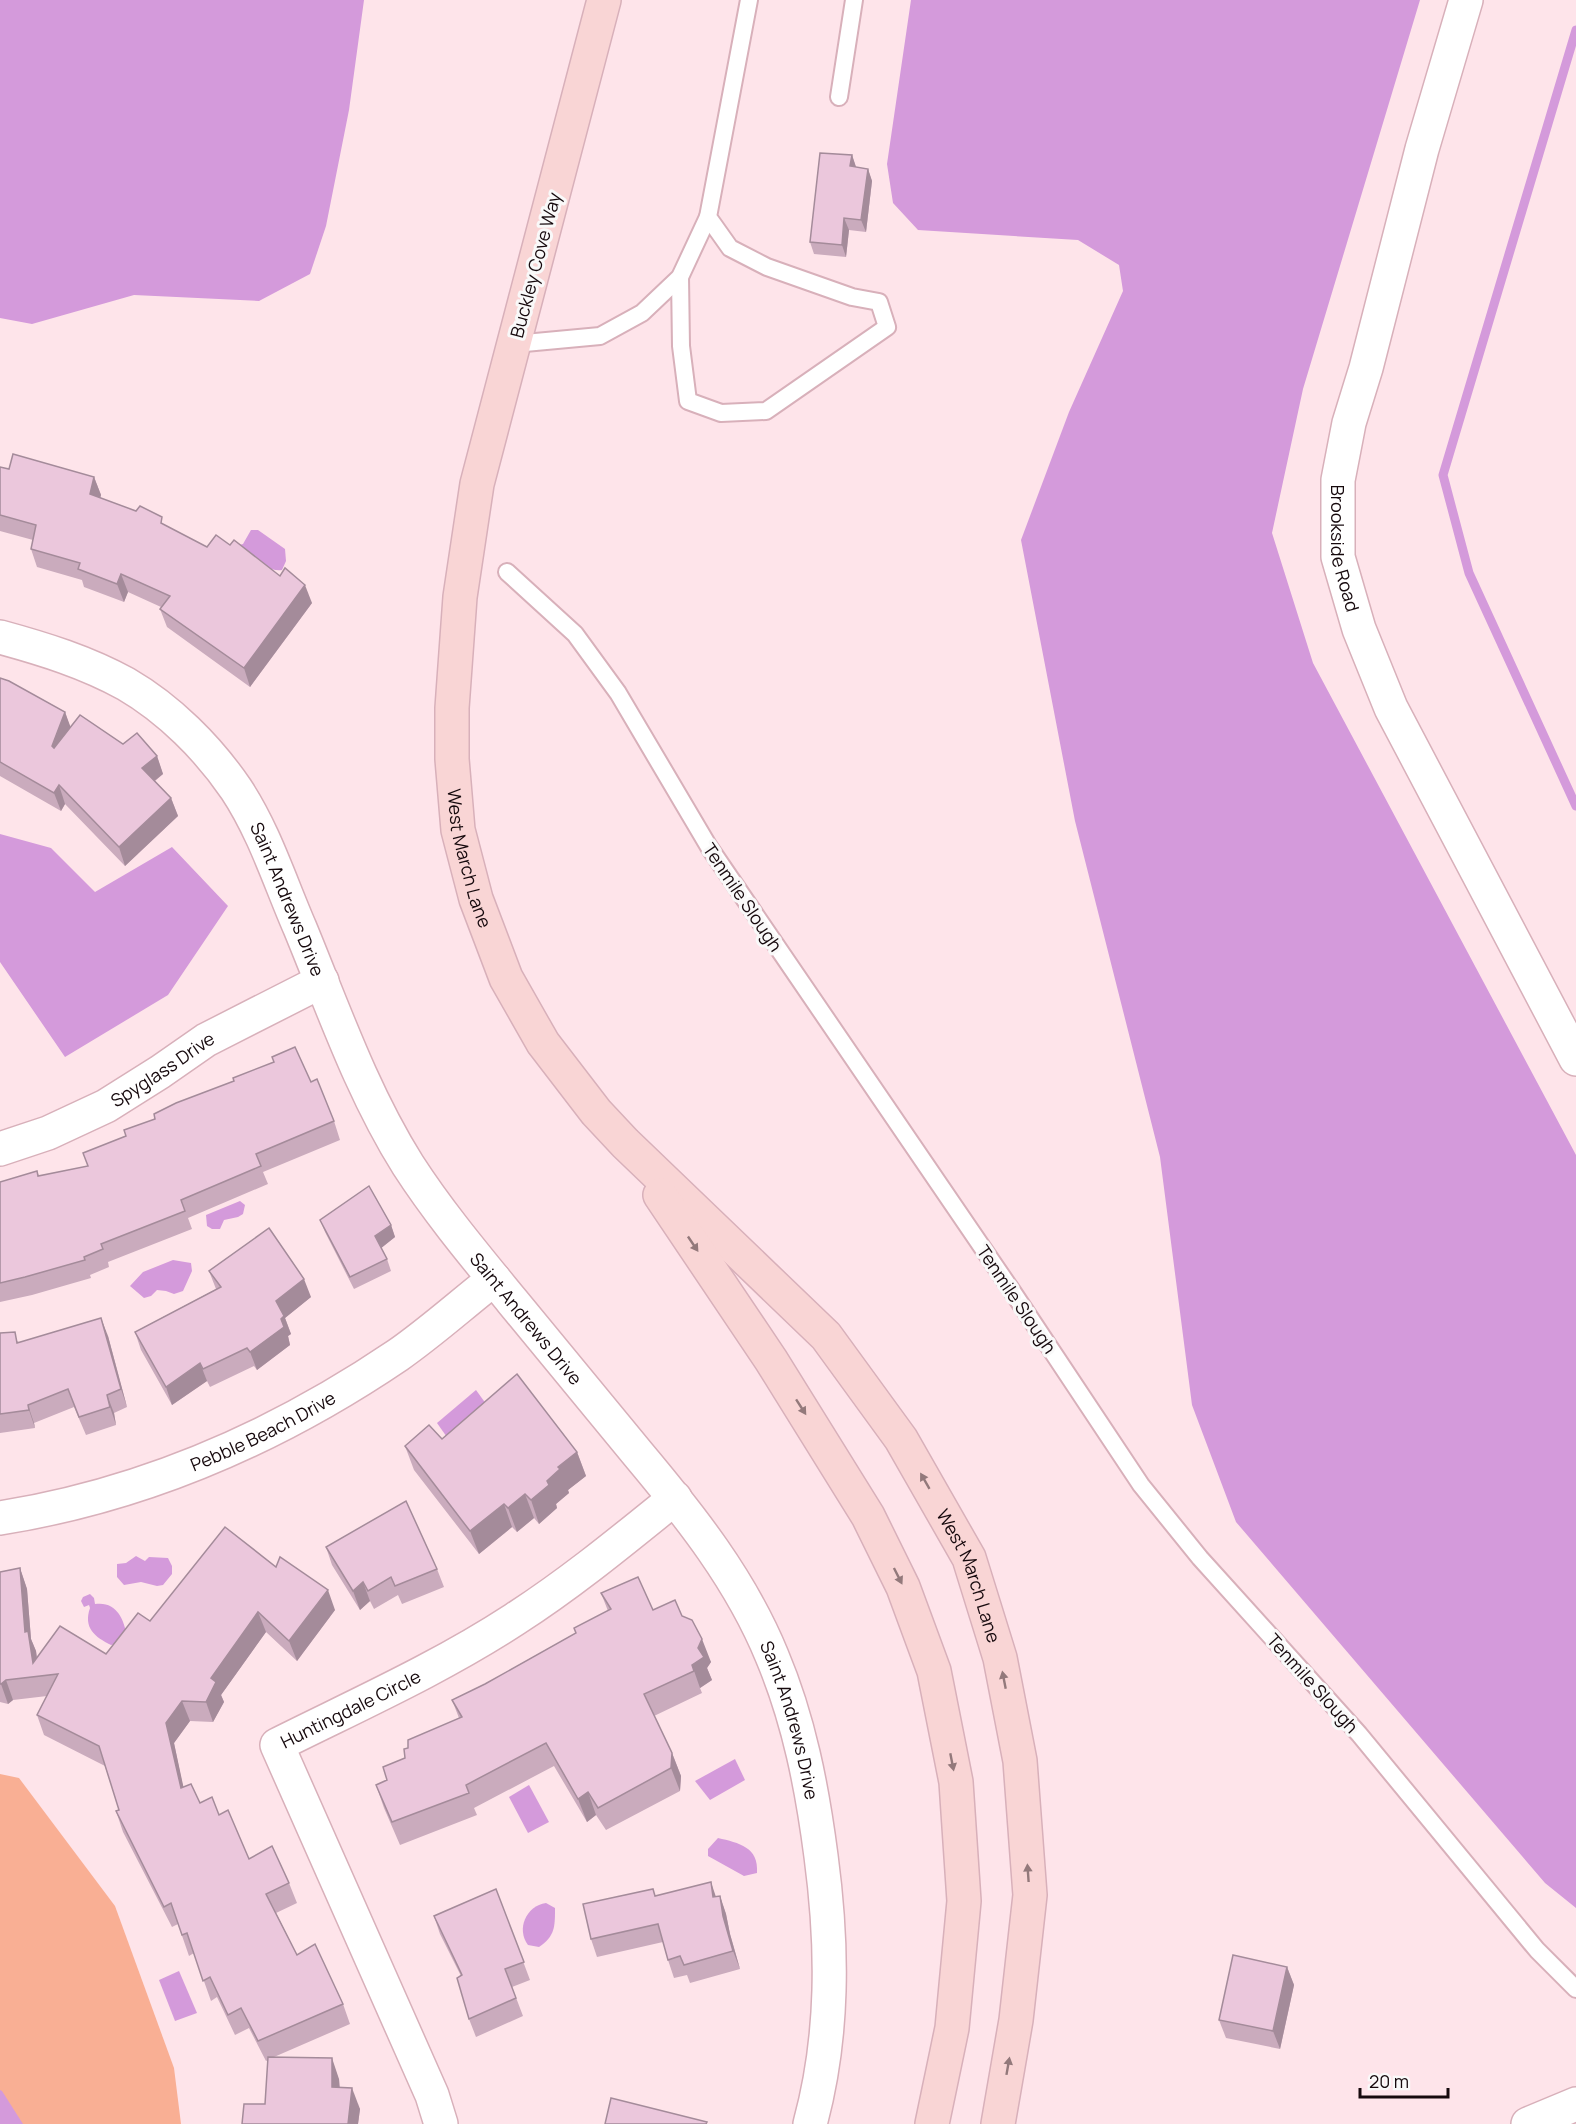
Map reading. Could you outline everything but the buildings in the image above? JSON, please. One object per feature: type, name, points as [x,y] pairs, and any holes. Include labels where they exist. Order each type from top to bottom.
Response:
[{"type":"street","name":"Buckley Cove Way","points":[[470,530],[477,484],[604,0]]},
{"type":"street","name":"Brookside Road","points":[[1466,0],[1422,149],[1366,368],[1349,423],[1338,480],[1338,557],[1359,629],[1391,708],[1576,1059]]},
{"type":"street","name":"West March Lane","points":[[470,530],[460,597],[452,708],[452,759],[458,830],[476,899],[506,978],[543,1043],[596,1113],[826,1336],[901,1438],[969,1558],[1000,1659],[1020,1761],[1030,1895],[1016,2020],[998,2124]]},
{"type":"street","name":"Saint Andrews Drive","points":[[0,637],[83,662],[129,686],[171,716],[207,751],[237,790],[261,834],[372,1099],[409,1165],[447,1220],[494,1279],[675,1498],[708,1541],[745,1600],[772,1654],[797,1727],[812,1792],[825,1885],[830,1955],[828,2028],[819,2093],[810,2124]]},
{"type":"street","name":"Spyglass Drive","points":[[0,1149],[48,1133],[106,1106],[206,1040],[322,981]]},
{"type":"street","name":"West March Lane","points":[[626,1143],[771,1360],[868,1516],[903,1587],[934,1671],[956,1782],[964,1901],[952,2028],[932,2124]]},
{"type":"street","name":"Pebble Beach Drive","points":[[0,1518],[105,1496],[174,1473],[254,1440],[327,1401],[400,1354],[494,1279]]},
{"type":"street","name":"Huntingdale Circle","points":[[441,2124],[432,2095],[277,1745],[438,1665],[514,1620],[591,1566],[675,1498]]},
{"type":"street","points":[[1528,2124],[1576,2104]]},
{"type":"lane","points":[[514,344],[600,336],[642,313],[680,277],[708,217],[750,0]]},
{"type":"lane","points":[[839,97],[854,0]]},
{"type":"lane","points":[[680,277],[681,346],[688,401],[722,413],[766,411],[887,327],[879,302],[852,297],[767,267],[730,248],[708,217]]},
{"type":"lane","name":"Tenmile Slough","points":[[507,572],[575,634],[618,693],[709,848],[1012,1291],[1141,1485],[1200,1558],[1359,1734],[1537,1950],[1576,1989]]},
{"type":"shaded area","points":[[0,0],[364,0],[349,110],[326,226],[310,274],[259,301],[134,295],[32,324],[0,318]]},
{"type":"shaded area","points":[[911,0],[1420,0],[1303,389],[1272,533],[1313,663],[1576,1155],[1576,1908],[1545,1883],[1236,1522],[1192,1405],[1160,1157],[1075,821],[1021,540],[1069,412],[1123,291],[1119,265],[1078,240],[918,230],[893,203],[887,164]]},
{"type":"shaded area","points":[[251,530],[258,530],[285,549],[286,561],[282,570],[263,566],[236,546],[243,544]]},
{"type":"shaded area","points":[[0,834],[51,848],[95,892],[172,847],[228,906],[168,995],[65,1057],[0,962]]},
{"type":"shaded area","points":[[240,1201],[245,1205],[243,1214],[224,1220],[220,1229],[207,1226],[206,1215]]},
{"type":"shaded area","points":[[173,1260],[191,1263],[192,1271],[183,1291],[174,1294],[157,1290],[151,1296],[144,1298],[130,1286],[143,1272]]},
{"type":"shaded area","points":[[476,1390],[489,1408],[449,1440],[437,1423]]},
{"type":"shaded area","points":[[136,1556],[145,1561],[149,1557],[168,1558],[172,1566],[172,1574],[163,1585],[157,1586],[141,1582],[124,1585],[117,1577],[117,1564],[126,1563]]},
{"type":"shaded area","points":[[90,1594],[95,1604],[114,1608],[121,1617],[127,1637],[117,1644],[111,1645],[100,1639],[89,1626],[90,1608],[89,1605],[84,1607],[81,1601],[83,1597]]},
{"type":"shaded area","points":[[735,1759],[745,1780],[710,1800],[695,1781]]},
{"type":"shaded area","points":[[0,1774],[19,1778],[115,1906],[174,2068],[181,2124],[0,2124]]},
{"type":"shaded area","points":[[529,1785],[549,1822],[528,1833],[509,1797]]},
{"type":"shaded area","points":[[718,1838],[740,1844],[751,1852],[757,1864],[757,1873],[744,1876],[708,1856],[708,1849]]},
{"type":"shaded area","points":[[546,1903],[555,1908],[555,1921],[551,1935],[539,1947],[528,1945],[523,1932],[525,1919],[533,1909]]},
{"type":"shaded area","points":[[179,1971],[197,2013],[175,2021],[159,1980]]},
{"type":"shaded area","points":[[0,2090],[2,2091],[23,2124],[0,2124]]},
{"type":"waterway","points":[[1576,30],[1443,475],[1469,573],[1576,806]]}]
